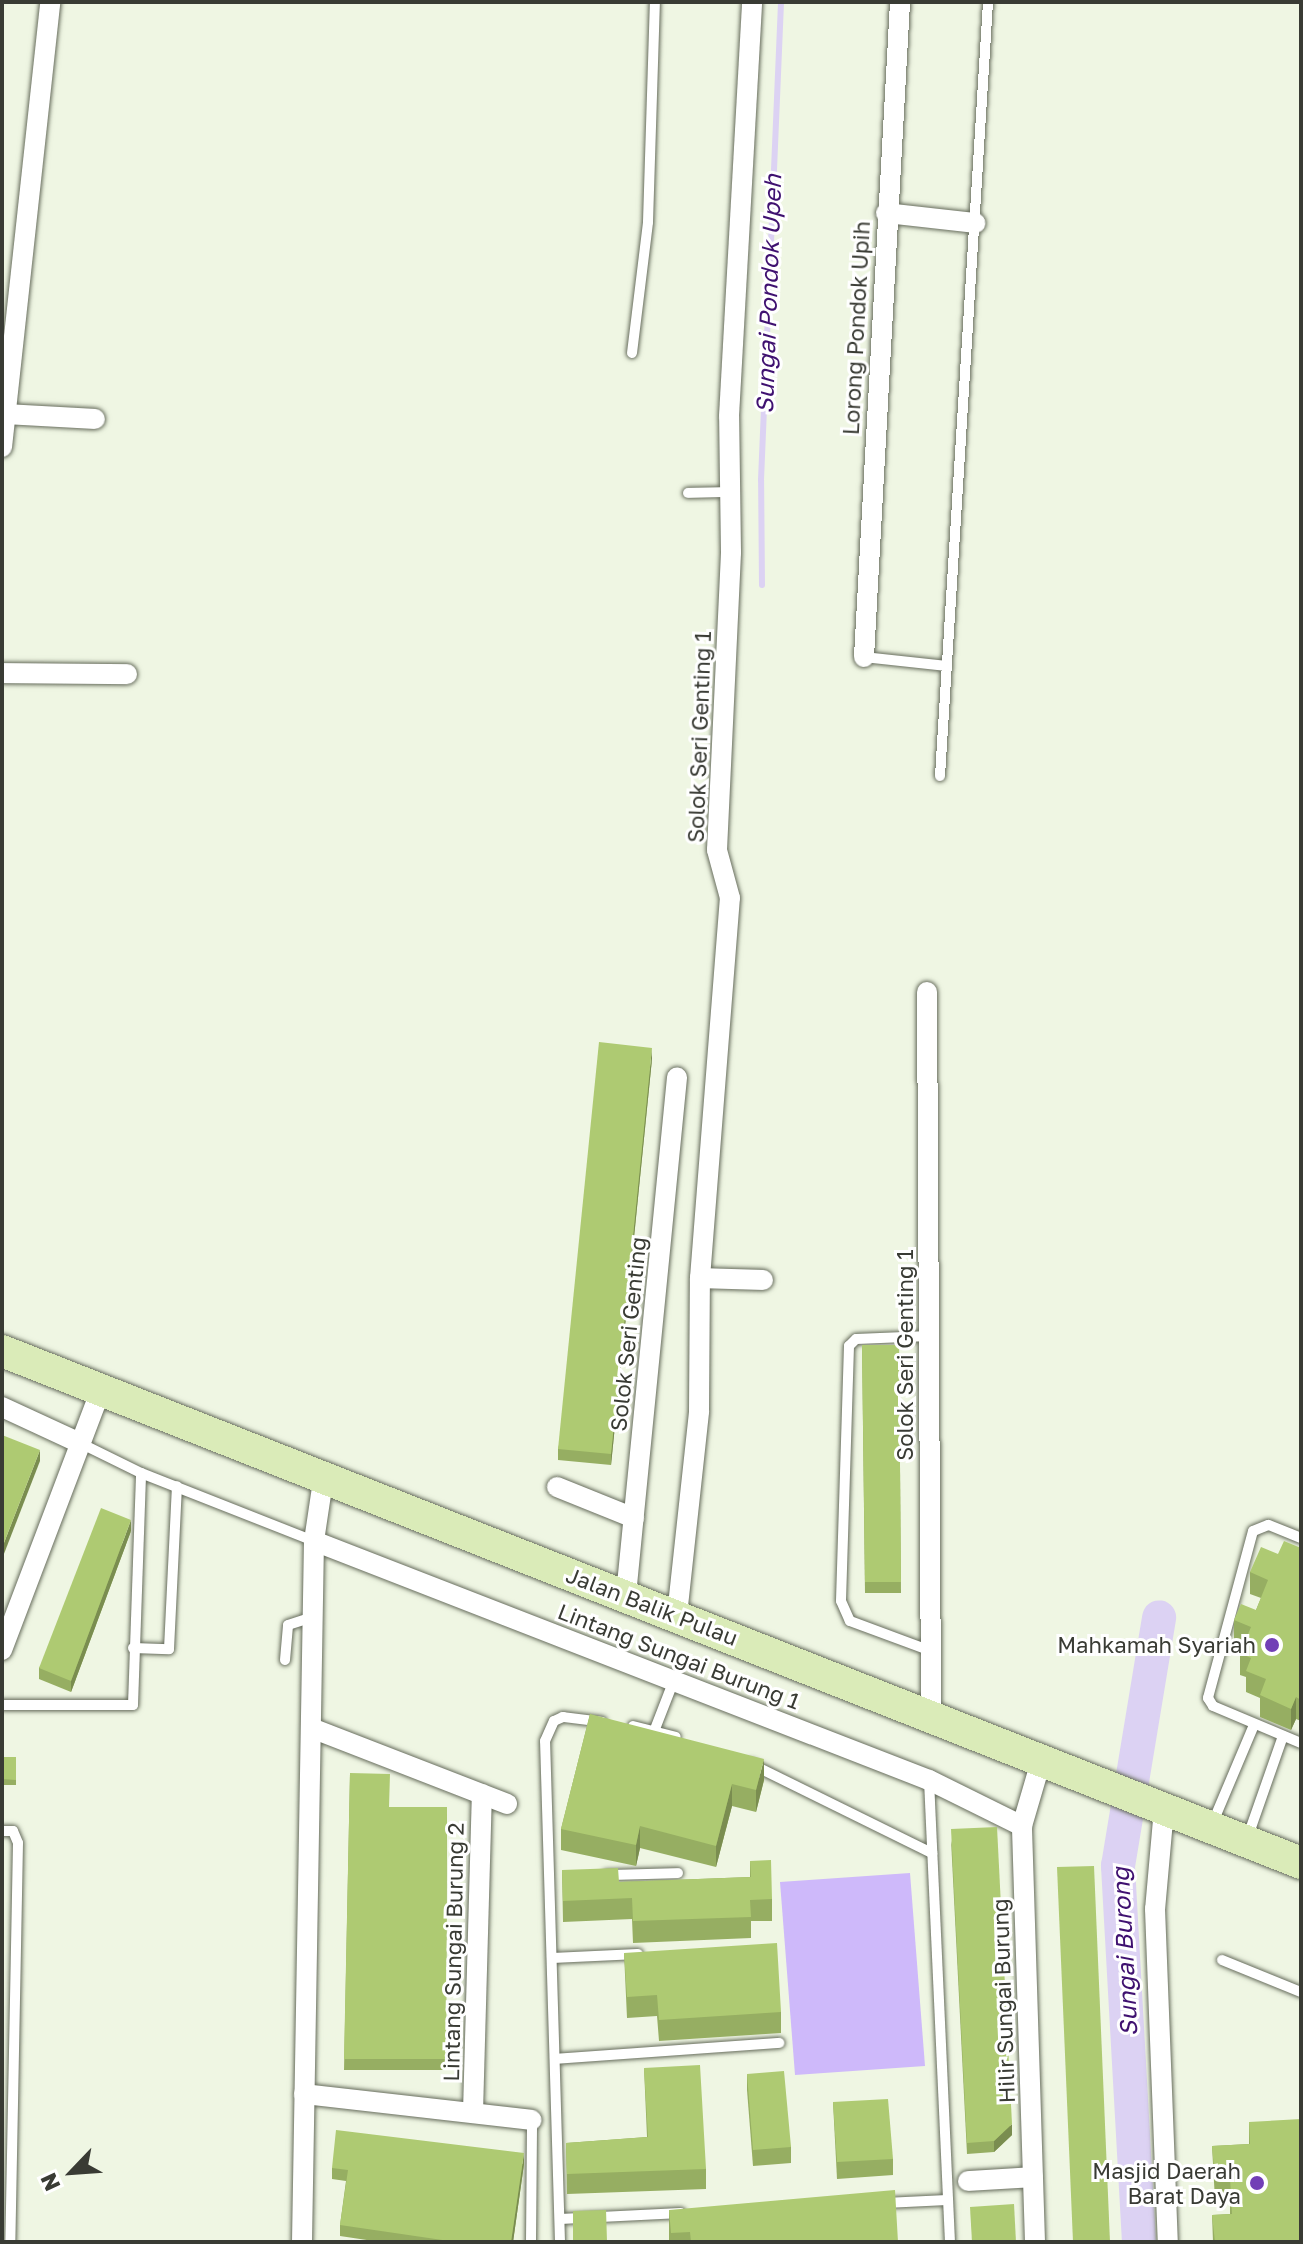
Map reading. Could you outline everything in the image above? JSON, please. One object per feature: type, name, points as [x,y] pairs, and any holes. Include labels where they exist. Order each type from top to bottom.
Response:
[{"type":"main road","name":"Jalan Balik Pulau","points":[[2,1351],[323,1481],[626,1595],[1301,1863]]},
{"type":"street","points":[[2,447],[50,2]]},
{"type":"street","name":"Solok Seri Genting 1","points":[[677,1615],[699,1411],[700,1278],[730,898],[717,850],[731,552],[729,492],[752,2]]},
{"type":"street","name":"Lorong Pondok Upih","points":[[864,657],[900,2]]},
{"type":"street","points":[[886,213],[975,223]]},
{"type":"street","points":[[6,414],[95,419]]},
{"type":"street","points":[[2,673],[127,674]]},
{"type":"street","name":"Solok Seri Genting 1","points":[[927,992],[931,1718]]},
{"type":"street","name":"Solok Seri Genting","points":[[626,1595],[677,1078]]},
{"type":"street","points":[[700,1278],[763,1280]]},
{"type":"street","points":[[2,1650],[100,1392]]},
{"type":"street","points":[[2,1407],[80,1443]]},
{"type":"street","points":[[302,2242],[314,1729],[314,1541],[323,1481]]},
{"type":"street","points":[[557,1487],[634,1518]]},
{"type":"street","name":"Lintang Sungai Burung 1","points":[[314,1541],[929,1780],[1022,1826]]},
{"type":"street","points":[[314,1729],[507,1804]]},
{"type":"street","name":"Hilir Sungai Burung","points":[[1035,2242],[1022,1826],[1041,1761]]},
{"type":"street","name":"Lintang Sungai Burung 2","points":[[473,2112],[482,1794]]},
{"type":"street","points":[[1150,1804],[1168,2242]]},
{"type":"street","points":[[304,2094],[532,2120]]},
{"type":"street","points":[[968,2181],[1033,2177]]},
{"type":"lane","points":[[632,353],[648,222],[655,2]]},
{"type":"lane","points":[[940,776],[988,2]]},
{"type":"lane","points":[[688,493],[729,492]]},
{"type":"lane","points":[[864,657],[947,666]]},
{"type":"lane","points":[[929,1336],[856,1339],[847,1351],[841,1601],[850,1621],[931,1651]]},
{"type":"lane","points":[[80,1443],[141,1473],[314,1541]]},
{"type":"lane","points":[[2,1705],[133,1705],[141,1473]]},
{"type":"lane","points":[[133,1648],[169,1649],[177,1486]]},
{"type":"lane","points":[[1301,1538],[1268,1525],[1253,1531],[1208,1698],[1213,1706],[1301,1743]]},
{"type":"lane","points":[[285,1660],[288,1625],[315,1617]]},
{"type":"lane","points":[[655,1729],[674,1680]]},
{"type":"lane","points":[[560,2242],[547,1729],[563,1717],[609,1723]]},
{"type":"lane","points":[[624,1725],[655,1729],[690,1743]]},
{"type":"lane","points":[[1211,1828],[1254,1725]]},
{"type":"lane","points":[[1246,1842],[1283,1736]]},
{"type":"lane","points":[[740,1760],[780,1774],[932,1853]]},
{"type":"lane","points":[[929,1780],[950,2242]]},
{"type":"lane","points":[[2,1831],[13,1831],[18,1843],[10,2242]]},
{"type":"lane","points":[[592,1876],[678,1873]]},
{"type":"lane","points":[[549,1877],[564,1876]]},
{"type":"lane","points":[[552,1958],[657,1953]]},
{"type":"lane","points":[[1222,1960],[1301,1992]]},
{"type":"lane","points":[[555,2059],[779,2043]]},
{"type":"lane","points":[[531,2242],[532,2120]]},
{"type":"lane","points":[[869,2204],[947,2200]]},
{"type":"lane","points":[[560,2219],[699,2213]]},
{"type":"shaded area","points":[[910,1873],[925,2066],[795,2075],[780,1882]]},
{"type":"building","points":[[599,1042],[652,1048],[611,1454],[558,1449]]},
{"type":"building","points":[[862,1345],[899,1345],[901,1582],[865,1582]]},
{"type":"building","points":[[2,1435],[40,1450],[2,1548]]},
{"type":"building","points":[[101,1508],[131,1520],[71,1681],[39,1668]]},
{"type":"building","name":"Mahkamah Syariah","points":[[1284,1541],[1301,1548],[1301,1700],[1296,1697],[1291,1709],[1260,1695],[1266,1679],[1246,1671],[1251,1658],[1240,1653],[1251,1627],[1234,1620],[1241,1604],[1256,1610],[1268,1580],[1250,1572],[1261,1547],[1278,1554]]},
{"type":"building","points":[[590,1714],[764,1759],[756,1790],[732,1784],[716,1846],[640,1826],[636,1845],[561,1829]]},
{"type":"building","points":[[2,1757],[16,1757],[16,1780],[2,1779]]},
{"type":"building","points":[[350,1773],[390,1774],[389,1807],[447,1807],[446,2059],[344,2059]]},
{"type":"building","points":[[997,1827],[1012,2124],[994,2141],[967,2143],[951,1829]]},
{"type":"building","points":[[2,1837],[3,1837],[2,1942]]},
{"type":"building","points":[[771,1860],[772,1899],[750,1900],[751,1917],[633,1921],[632,1898],[563,1901],[562,1870],[618,1868],[619,1882],[751,1877],[750,1861]]},
{"type":"building","points":[[1094,1866],[1110,2242],[1073,2242],[1057,1867]]},
{"type":"building","points":[[777,1943],[781,2012],[659,2020],[657,1995],[627,1997],[624,1953]]},
{"type":"building","points":[[700,2065],[706,2169],[567,2174],[566,2143],[648,2137],[644,2068]]},
{"type":"building","points":[[784,2071],[791,2147],[753,2150],[747,2074]]},
{"type":"building","points":[[888,2099],[893,2159],[837,2162],[833,2102]]},
{"type":"building","name":"Masjid Daerah Barat Daya","points":[[1301,2119],[1301,2242],[1215,2242],[1212,2215],[1232,2214],[1230,2178],[1215,2179],[1212,2146],[1250,2144],[1249,2122]]},
{"type":"building","points":[[336,2130],[524,2153],[511,2242],[456,2242],[340,2225],[348,2170],[332,2168]]},
{"type":"building","points":[[895,2190],[898,2242],[691,2242],[690,2232],[671,2233],[669,2210]]},
{"type":"building","points":[[1014,2204],[1016,2242],[972,2242],[970,2207]]},
{"type":"building","points":[[606,2210],[607,2242],[573,2242],[573,2211]]},
{"type":"waterway","name":"Sungai Pondok Upeh","points":[[762,585],[761,480],[781,2]]},
{"type":"waterway","name":"Sungai Burong","points":[[1139,2242],[1118,1866],[1159,1617]]},
{"type":"place","name":"Mahkamah Syariah","points":[[1272,1645]]},
{"type":"place","name":"Masjid Daerah Barat Daya","points":[[1257,2183]]}]
